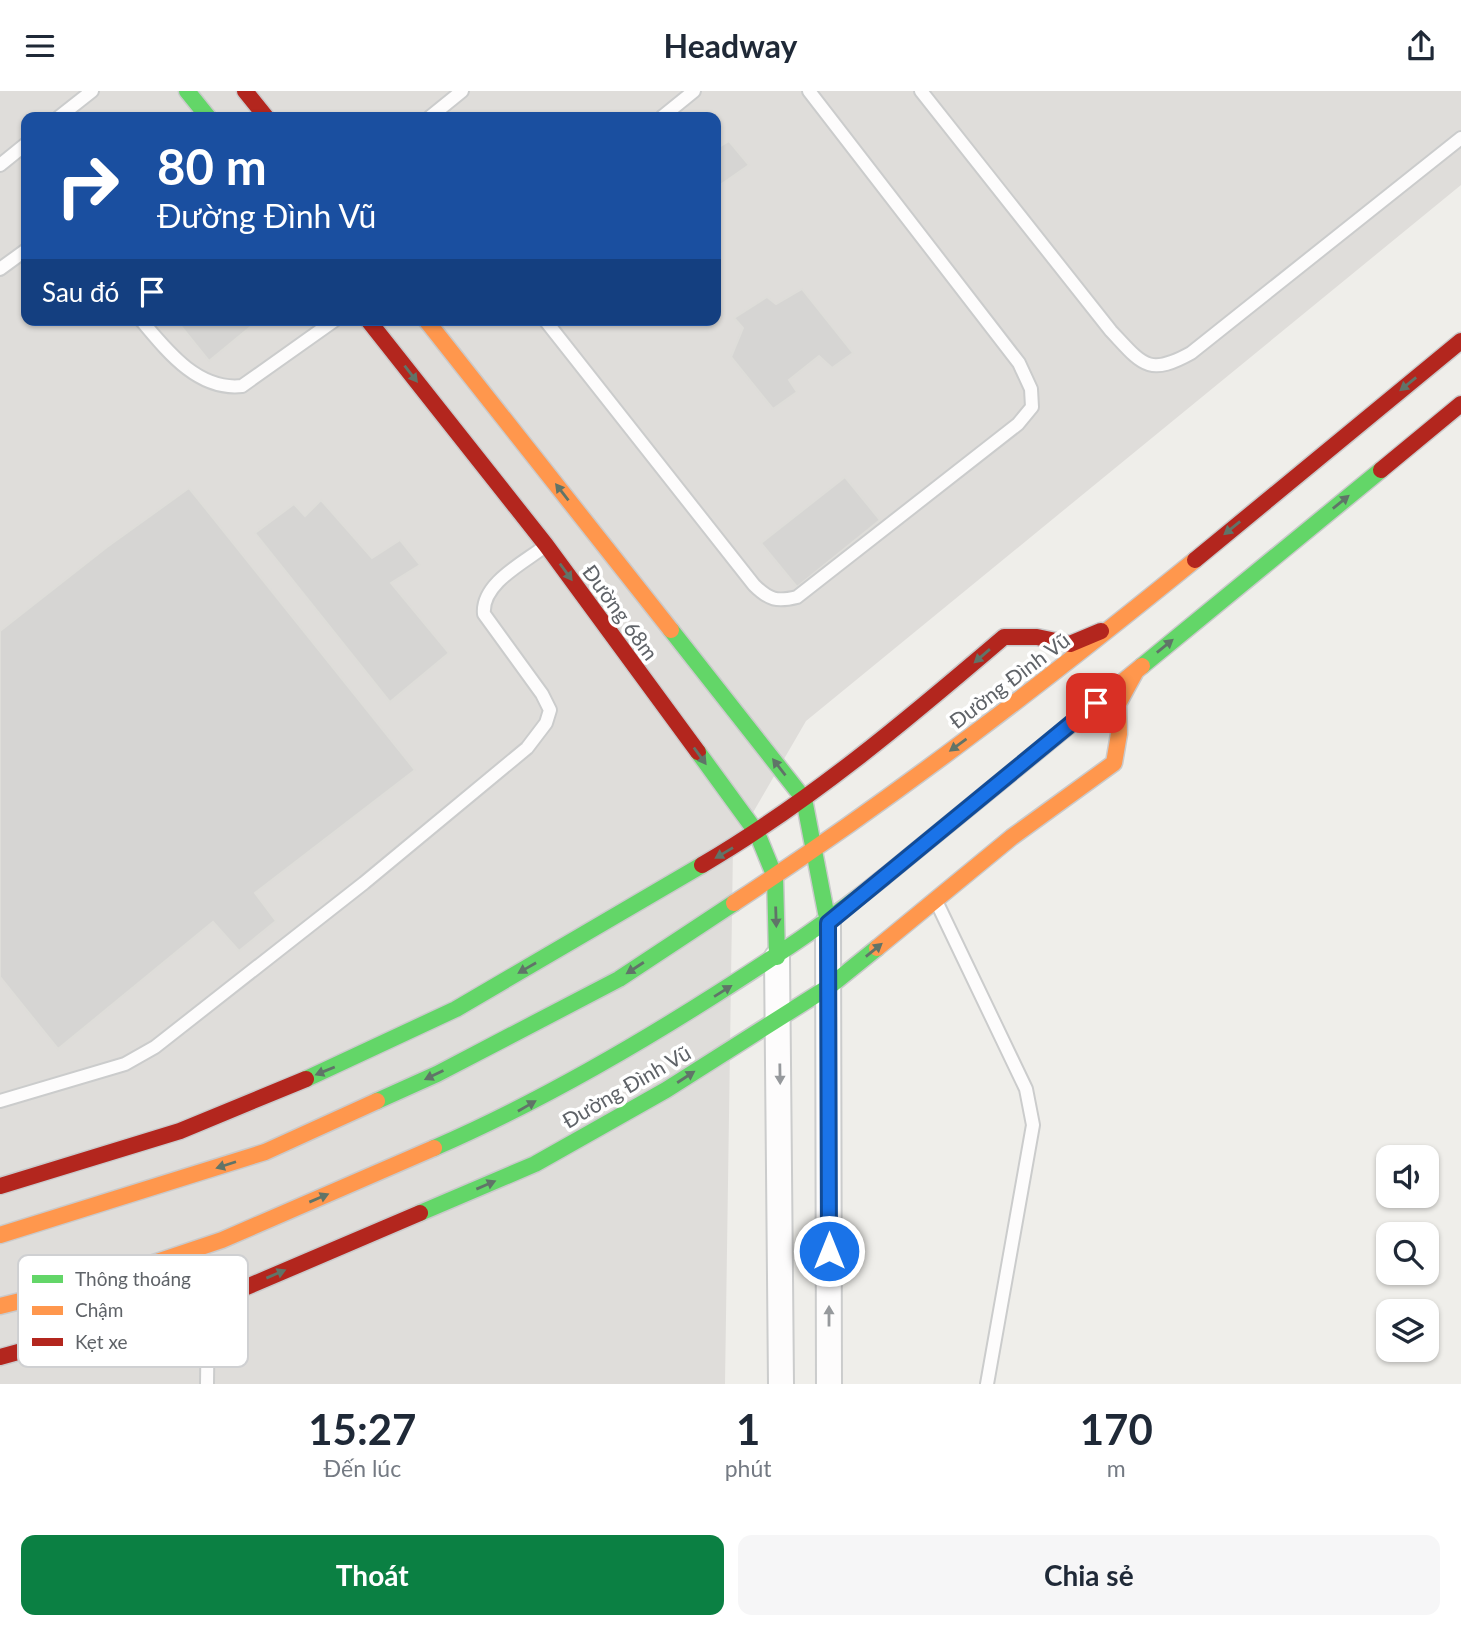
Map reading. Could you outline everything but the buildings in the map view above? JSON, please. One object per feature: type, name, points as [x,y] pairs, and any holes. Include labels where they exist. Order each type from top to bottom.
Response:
[{"type":"main road","points":[[187,91],[204,112]]},
{"type":"main road","points":[[245,91],[262,112]]},
{"type":"main road","name":"Đường 68m","points":[[373,326],[546,545],[757,833],[775,877],[778,957]]},
{"type":"main road","points":[[431,326],[804,799],[828,923]]},
{"type":"main road","name":"Đường Đình Vũ","points":[[0,1235],[43,1224],[265,1152],[437,1074],[619,979],[815,850],[1053,676],[1461,341]]},
{"type":"main road","name":"Đường Đình Vũ","points":[[177,1255],[222,1240],[511,1115],[665,1027],[778,957],[828,923],[1461,404]]},
{"type":"main road","name":"Đường Đình Vũ","points":[[0,1186],[180,1131],[341,1064],[456,1009],[757,833],[892,733],[1004,637],[1037,637],[1070,644],[1112,625]]},
{"type":"main road","name":"Đường Đình Vũ","points":[[248,1287],[535,1164],[666,1090],[830,986],[1012,837],[1114,763],[1119,734],[1118,704],[1137,669]]},
{"type":"main road","name":"Đường Đình Vũ","points":[[0,1306],[18,1302]]},
{"type":"main road","name":"Đường Đình Vũ","points":[[0,1357],[18,1352]]},
{"type":"street","points":[[828,923],[829,1384]]},
{"type":"street","points":[[778,957],[781,1384]]},
{"type":"lane","points":[[65,112],[92,91]]},
{"type":"lane","points":[[436,112],[462,91]]},
{"type":"lane","points":[[668,112],[694,91]]},
{"type":"lane","points":[[550,326],[754,585],[765,596],[778,602],[797,597],[1018,424],[1032,407],[1031,389],[1018,363],[809,91]]},
{"type":"lane","points":[[921,91],[1111,331],[1135,357],[1150,366],[1168,366],[1191,352],[1461,138]]},
{"type":"lane","points":[[0,165],[21,148]]},
{"type":"lane","points":[[0,269],[21,254]]},
{"type":"lane","points":[[146,326],[164,348],[196,375],[216,386],[230,387],[242,386],[327,326]]},
{"type":"lane","points":[[0,1101],[125,1064],[147,1052],[364,883],[527,748],[546,723],[550,710],[542,694],[484,614],[483,605],[496,584],[546,545]]},
{"type":"lane","points":[[935,900],[1026,1089],[1033,1125],[987,1384]]},
{"type":"shaded area","points":[[0,91],[1461,91],[1461,185],[806,721],[733,847],[725,1384],[0,1384]]},
{"type":"traffic: fast","points":[[187,91],[204,112]]},
{"type":"traffic: fast","points":[[1142,666],[1381,470]]},
{"type":"traffic: fast","points":[[671,630],[804,799],[828,923]]},
{"type":"traffic: fast","points":[[698,752],[757,833],[775,877],[777,957]]},
{"type":"traffic: fast","points":[[306,1079],[456,1009],[702,865]]},
{"type":"traffic: fast","points":[[434,1148],[543,1095],[649,1036],[782,951],[884,877]]},
{"type":"traffic: fast","points":[[377,1101],[437,1074],[619,979],[734,903]]},
{"type":"traffic: fast","points":[[420,1213],[535,1164],[666,1090],[830,986],[877,948]]},
{"type":"traffic: slow","points":[[431,326],[671,630]]},
{"type":"traffic: slow","points":[[734,903],[853,822],[969,737],[1195,560]]},
{"type":"traffic: slow","points":[[884,877],[1142,666]]},
{"type":"traffic: slow","points":[[877,948],[1012,837],[1114,763],[1119,734],[1118,704],[1136,671]]},
{"type":"traffic: slow","points":[[0,1235],[265,1152],[377,1101]]},
{"type":"traffic: slow","points":[[177,1255],[222,1240],[434,1148]]},
{"type":"traffic: slow","points":[[0,1306],[18,1302]]},
{"type":"traffic: jam","points":[[245,91],[262,112]]},
{"type":"traffic: jam","points":[[373,326],[546,545],[698,752]]},
{"type":"traffic: jam","points":[[1195,560],[1461,341]]},
{"type":"traffic: jam","points":[[1381,470],[1461,404]]},
{"type":"traffic: jam","points":[[702,865],[782,814],[820,786],[895,728],[1004,637],[1037,637],[1070,644],[1101,631]]},
{"type":"traffic: jam","points":[[0,1186],[180,1131],[306,1079]]},
{"type":"traffic: jam","points":[[248,1286],[420,1213]]},
{"type":"traffic: jam","points":[[0,1357],[18,1352]]},
{"type":"route","points":[[829,1251],[828,923],[1096,703]]}]
